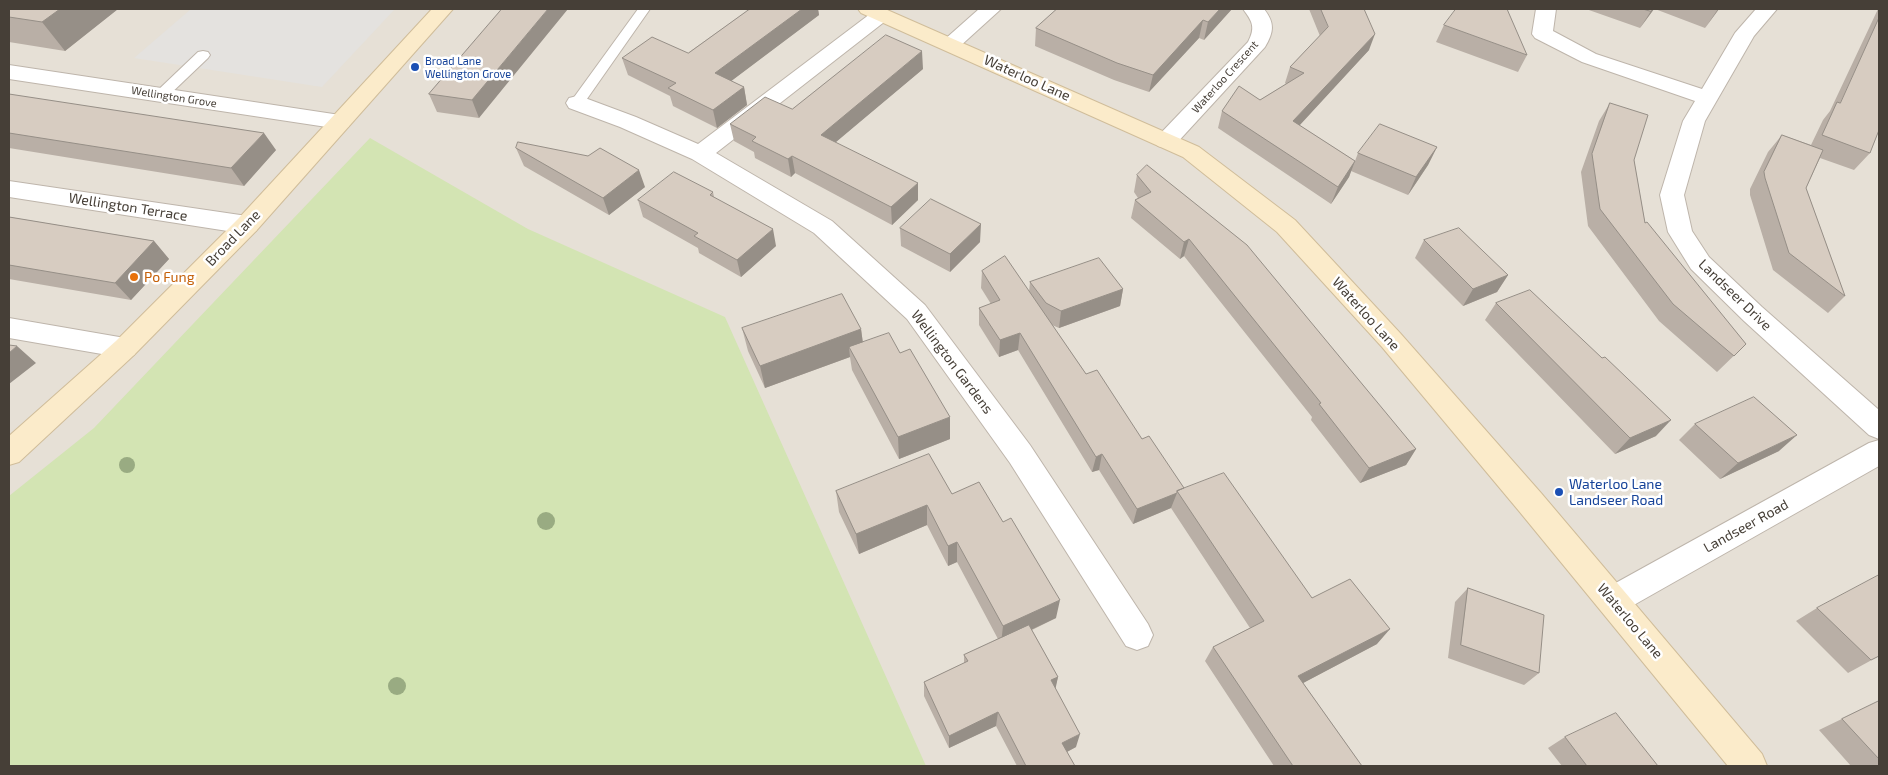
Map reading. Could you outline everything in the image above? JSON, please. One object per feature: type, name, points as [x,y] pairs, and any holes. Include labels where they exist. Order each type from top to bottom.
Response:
[{"type":"street","name":"Broad Lane","points":[[9,453],[125,348],[247,225],[444,9]]},
{"type":"street","points":[[951,44],[991,9]]},
{"type":"street","name":"Waterloo Crescent","points":[[1166,141],[1259,41],[1265,24],[1261,15],[1253,9]]},
{"type":"street","points":[[1546,9],[1542,34],[1589,58],[1708,98]]},
{"type":"street","name":"Landseer Drive","points":[[1767,9],[1744,33],[1694,121],[1672,195],[1680,232],[1706,270],[1752,314],[1879,427]]},
{"type":"street","points":[[700,154],[875,12]]},
{"type":"street","name":"Waterloo Lane","points":[[875,12],[951,44],[1191,152],[1286,226],[1390,340],[1614,600],[1750,766]]},
{"type":"street","name":"Wellington Grove","points":[[9,72],[340,122]]},
{"type":"street","name":"Wellington Gardens","points":[[577,103],[628,122],[700,154],[823,227],[916,312],[1020,454],[1137,635]]},
{"type":"street","name":"Wellington Terrace","points":[[9,189],[247,225]]},
{"type":"street","points":[[9,328],[125,348]]},
{"type":"street","name":"Landseer Road","points":[[1614,600],[1879,452]]},
{"type":"lane","points":[[577,103],[644,9]]},
{"type":"lane","points":[[161,96],[203,55]]},
{"type":"shaded area","points":[[9,9],[1879,9],[1879,766],[9,766]]},
{"type":"shaded area","points":[[191,9],[395,9],[322,87],[134,58]]},
{"type":"green space","points":[[370,138],[528,229],[725,317],[926,766],[9,766],[9,496],[94,428]]},
{"type":"building","points":[[9,9],[60,9],[42,22],[9,17]]},
{"type":"building","points":[[502,9],[548,9],[472,100],[429,94]]},
{"type":"building","points":[[750,9],[802,9],[715,73],[744,87],[713,110],[668,88],[676,83],[622,58],[652,37],[688,53]]},
{"type":"building","points":[[1057,9],[1220,9],[1208,22],[1203,20],[1153,75],[1117,63],[1036,28]]},
{"type":"building","points":[[1321,9],[1364,9],[1375,34],[1293,121],[1355,161],[1338,187],[1222,111],[1239,86],[1260,100],[1304,73],[1290,67],[1328,27]]},
{"type":"building","points":[[1456,9],[1507,9],[1527,55],[1444,25]]},
{"type":"building","points":[[1879,18],[1879,130],[1870,153],[1822,135],[1837,102],[1840,103]]},
{"type":"building","points":[[886,35],[922,51],[821,135],[918,183],[891,207],[792,156],[788,159],[752,141],[756,137],[730,124],[765,97],[792,109]]},
{"type":"building","points":[[9,94],[264,133],[231,168],[9,133]]},
{"type":"building","points":[[1610,103],[1648,115],[1634,160],[1645,223],[1647,222],[1746,344],[1734,356],[1673,304],[1600,209],[1592,154]]},
{"type":"building","points":[[1380,124],[1437,147],[1416,177],[1358,153]]},
{"type":"building","points":[[1782,135],[1823,150],[1806,188],[1845,296],[1789,253],[1764,172]]},
{"type":"building","points":[[518,142],[588,156],[600,148],[639,170],[603,198],[516,148]]},
{"type":"building","points":[[1147,165],[1247,245],[1416,449],[1369,468],[1319,404],[1321,403],[1189,239],[1184,242],[1135,200],[1151,192],[1137,175]]},
{"type":"building","points":[[674,172],[713,192],[710,195],[773,229],[737,260],[694,236],[698,233],[638,200]]},
{"type":"building","points":[[931,199],[981,224],[950,254],[900,228]]},
{"type":"building","points":[[9,217],[154,241],[115,283],[9,265]]},
{"type":"building","points":[[1459,228],[1508,275],[1473,289],[1424,240]]},
{"type":"building","points":[[1005,256],[1086,374],[1097,370],[1142,439],[1149,436],[1184,488],[1177,491],[1177,493],[1137,509],[1102,454],[1096,457],[1020,333],[1000,340],[979,308],[1000,300],[982,271]]},
{"type":"building","points":[[1099,258],[1123,289],[1061,311],[1046,303],[1030,282]]},
{"type":"building","points":[[1530,290],[1602,358],[1605,357],[1671,420],[1630,438],[1496,303]]},
{"type":"building","points":[[842,294],[861,329],[760,366],[742,328]]},
{"type":"building","points":[[889,333],[900,353],[910,349],[950,417],[898,437],[849,347]]},
{"type":"building","points":[[9,345],[17,346],[9,353]]},
{"type":"building","points":[[1754,397],[1797,435],[1738,463],[1695,424]]},
{"type":"building","points":[[929,454],[952,494],[979,482],[1003,522],[1011,518],[1060,600],[1003,626],[957,542],[948,546],[927,505],[856,534],[836,491]]},
{"type":"building","points":[[1224,473],[1312,598],[1350,579],[1390,629],[1298,676],[1362,766],[1293,766],[1213,647],[1264,621],[1177,491]]},
{"type":"building","points":[[1879,575],[1879,656],[1871,660],[1817,608]]},
{"type":"building","points":[[1468,588],[1544,615],[1539,673],[1461,645]]},
{"type":"building","points":[[1029,625],[1058,677],[1051,680],[1080,734],[1062,743],[1075,766],[1026,766],[998,712],[949,736],[924,682],[968,661],[964,655]]},
{"type":"building","points":[[1879,701],[1879,759],[1842,719]]},
{"type":"building","points":[[1616,713],[1658,766],[1587,766],[1565,737]]},
{"type":"place","name":"Broad Lane Wellington Grove","points":[[415,67]]},
{"type":"place","name":"Po Fung","points":[[134,277]]},
{"type":"place","name":"Waterloo Lane Landseer Road","points":[[1559,492]]}]
